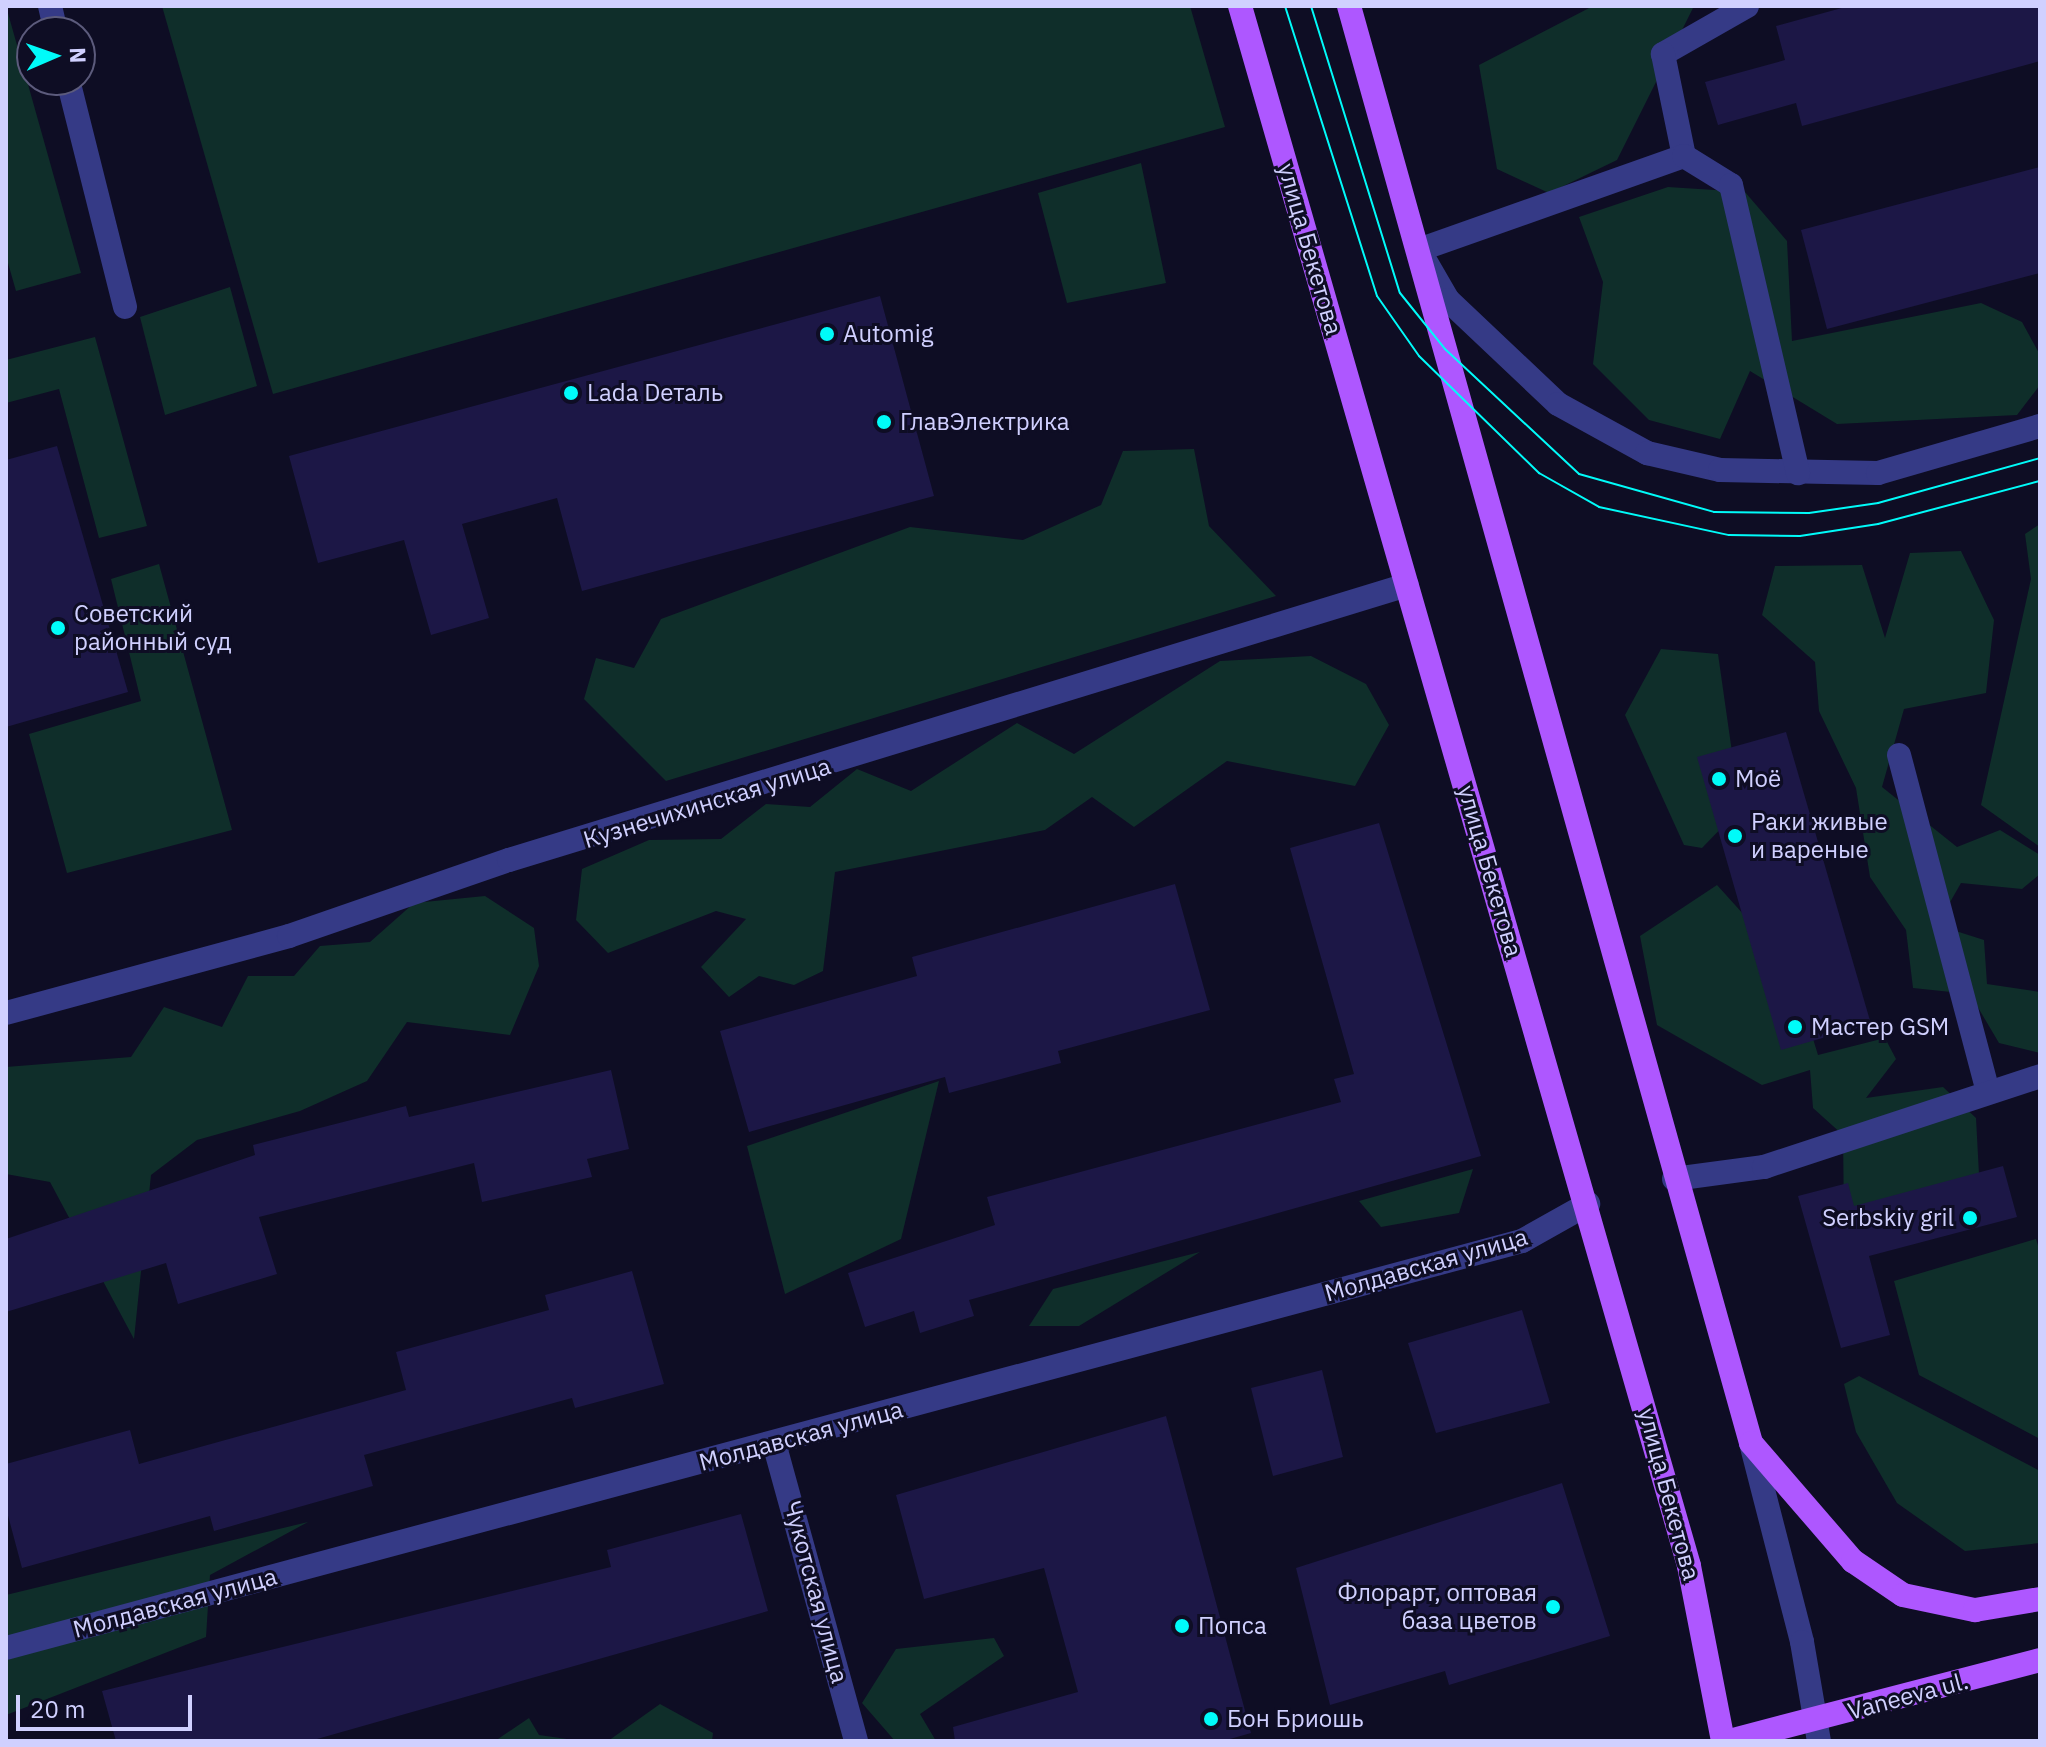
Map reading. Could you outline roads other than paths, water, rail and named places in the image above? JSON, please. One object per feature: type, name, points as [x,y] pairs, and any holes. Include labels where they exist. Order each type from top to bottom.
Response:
[{"type":"main road","name":"улица Бекетова","points":[[1240,6],[1588,1204],[1701,1612],[1723,1741]]},
{"type":"main road","points":[[1349,6],[1674,1179],[1751,1443],[1853,1561],[1903,1595],[1975,1610],[2040,1599]]},
{"type":"main road","name":"Vaneeva ul.","points":[[1729,1741],[1819,1730],[2040,1660]]},
{"type":"street","points":[[1747,6],[1663,54],[1684,156],[1731,185],[1798,473]]},
{"type":"street","points":[[72,96],[125,307]]},
{"type":"street","points":[[1684,156],[1419,250],[1448,300],[1558,404],[1647,453],[1720,470],[1878,473],[2040,426]]},
{"type":"street","name":"Кузнечихинская улица","points":[[6,1013],[289,936],[509,860],[1407,585]]},
{"type":"street","points":[[1899,755],[1988,1092]]},
{"type":"street","points":[[1674,1179],[1764,1167],[2040,1076]]},
{"type":"street","name":"Молдавская улица","points":[[6,1648],[1522,1241],[1588,1204]]},
{"type":"street","name":"Чукотская улица","points":[[774,1443],[856,1741]]},
{"type":"street","points":[[1751,1443],[1819,1730]]},
{"type":"tram line","points":[[1285,6],[1377,296],[1419,356],[1539,473],[1599,507],[1729,535],[1800,536],[1878,524],[2040,481]]},
{"type":"tram line","points":[[1311,6],[1400,293],[1445,349],[1579,474],[1714,512],[1809,513],[1878,503],[2040,458]]},
{"type":"place","name":"Automig","points":[[827,334]]},
{"type":"place","name":"Lada Dеталь","points":[[571,393]]},
{"type":"place","name":"ГлавЭлектрика","points":[[884,422]]},
{"type":"place","name":"Советский районный суд","points":[[58,628]]},
{"type":"place","name":"Моё","points":[[1719,779]]},
{"type":"place","name":"Раки живые и вареные","points":[[1735,836]]},
{"type":"place","name":"Мастер GSM","points":[[1795,1027]]},
{"type":"place","name":"Serbskiy gril","points":[[1970,1218]]},
{"type":"place","name":"Флорарт, оптовая база цветов","points":[[1553,1607]]},
{"type":"place","name":"Попса","points":[[1182,1626]]},
{"type":"place","name":"Бон Бриошь","points":[[1211,1719]]}]
